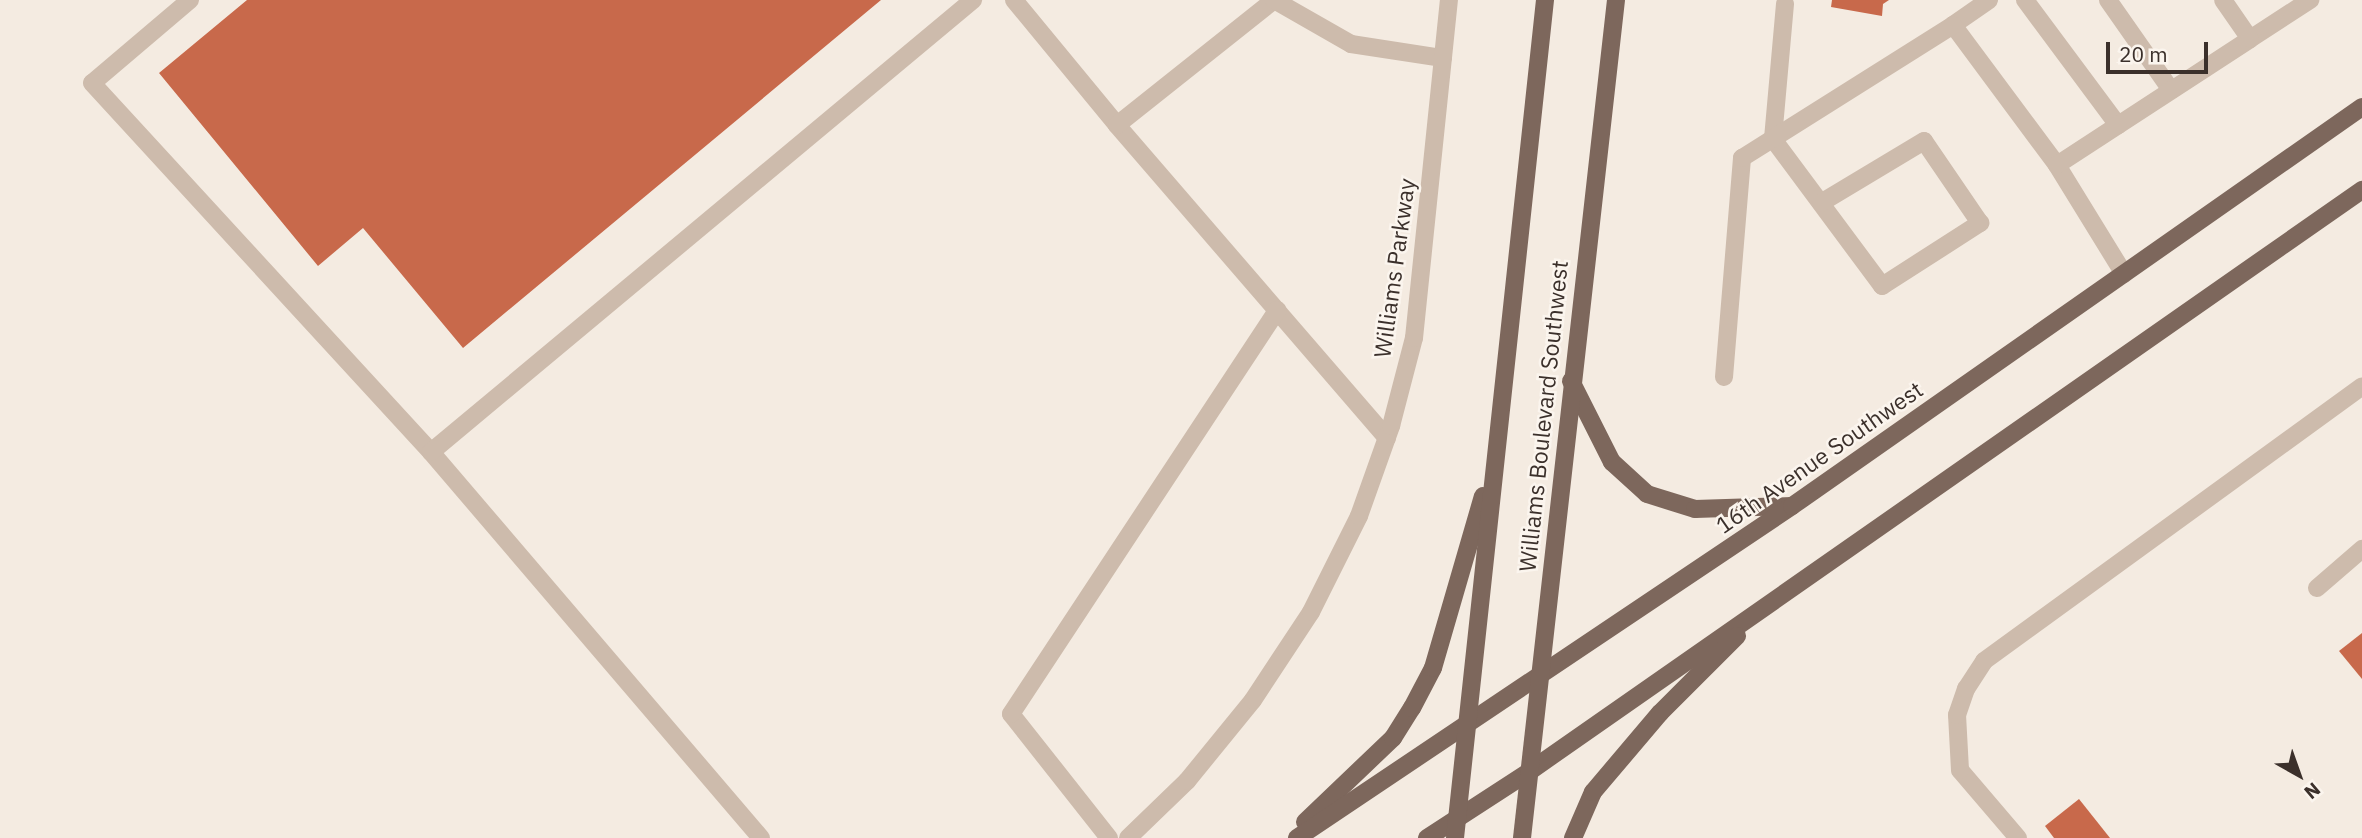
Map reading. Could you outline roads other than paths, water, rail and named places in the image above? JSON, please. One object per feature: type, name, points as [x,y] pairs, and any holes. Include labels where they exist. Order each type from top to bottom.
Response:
[{"type":"main road","name":"Williams Boulevard Southwest","points":[[1455,838],[1545,0]]},
{"type":"main road","name":"Williams Boulevard Southwest","points":[[1522,838],[1571,381],[1616,0]]},
{"type":"main road","name":"16th Avenue Southwest","points":[[1297,838],[1792,506],[2362,107]]},
{"type":"main road","points":[[1427,838],[1530,771],[2362,190]]},
{"type":"main road","points":[[1571,381],[1612,462],[1647,494],[1695,509],[1792,506]]},
{"type":"main road","points":[[1288,838],[1393,738],[1412,708],[1433,668],[1497,445]]},
{"type":"main road","points":[[1573,838],[1593,792],[1660,712],[1773,601]]},
{"type":"street","points":[[190,0],[92,83],[431,452],[761,838]]},
{"type":"street","points":[[431,452],[973,0]]},
{"type":"street","points":[[1014,0],[1116,125],[1387,438]]},
{"type":"street","points":[[1116,125],[1273,0],[1351,44],[1443,58]]},
{"type":"street","name":"Williams Parkway","points":[[1128,838],[1187,781],[1253,701],[1311,612],[1359,516],[1387,438],[1413,338],[1449,0]]},
{"type":"street","points":[[1724,377],[1742,158],[1989,0]]},
{"type":"street","points":[[2025,0],[2118,125]]},
{"type":"street","points":[[2108,0],[2171,90]]},
{"type":"street","points":[[2223,0],[2250,38]]},
{"type":"street","points":[[2057,165],[2310,0]]},
{"type":"street","points":[[1785,4],[1773,139],[1821,204],[1882,286],[1980,223],[1924,141],[1821,204]]},
{"type":"street","points":[[1953,25],[2057,165],[2124,274]]},
{"type":"street","points":[[1109,838],[1011,714],[1276,310]]},
{"type":"street","points":[[2018,838],[1960,770],[1956,715],[1966,689],[1984,662],[2362,386]]},
{"type":"street","points":[[2316,588],[2362,549]]}]
